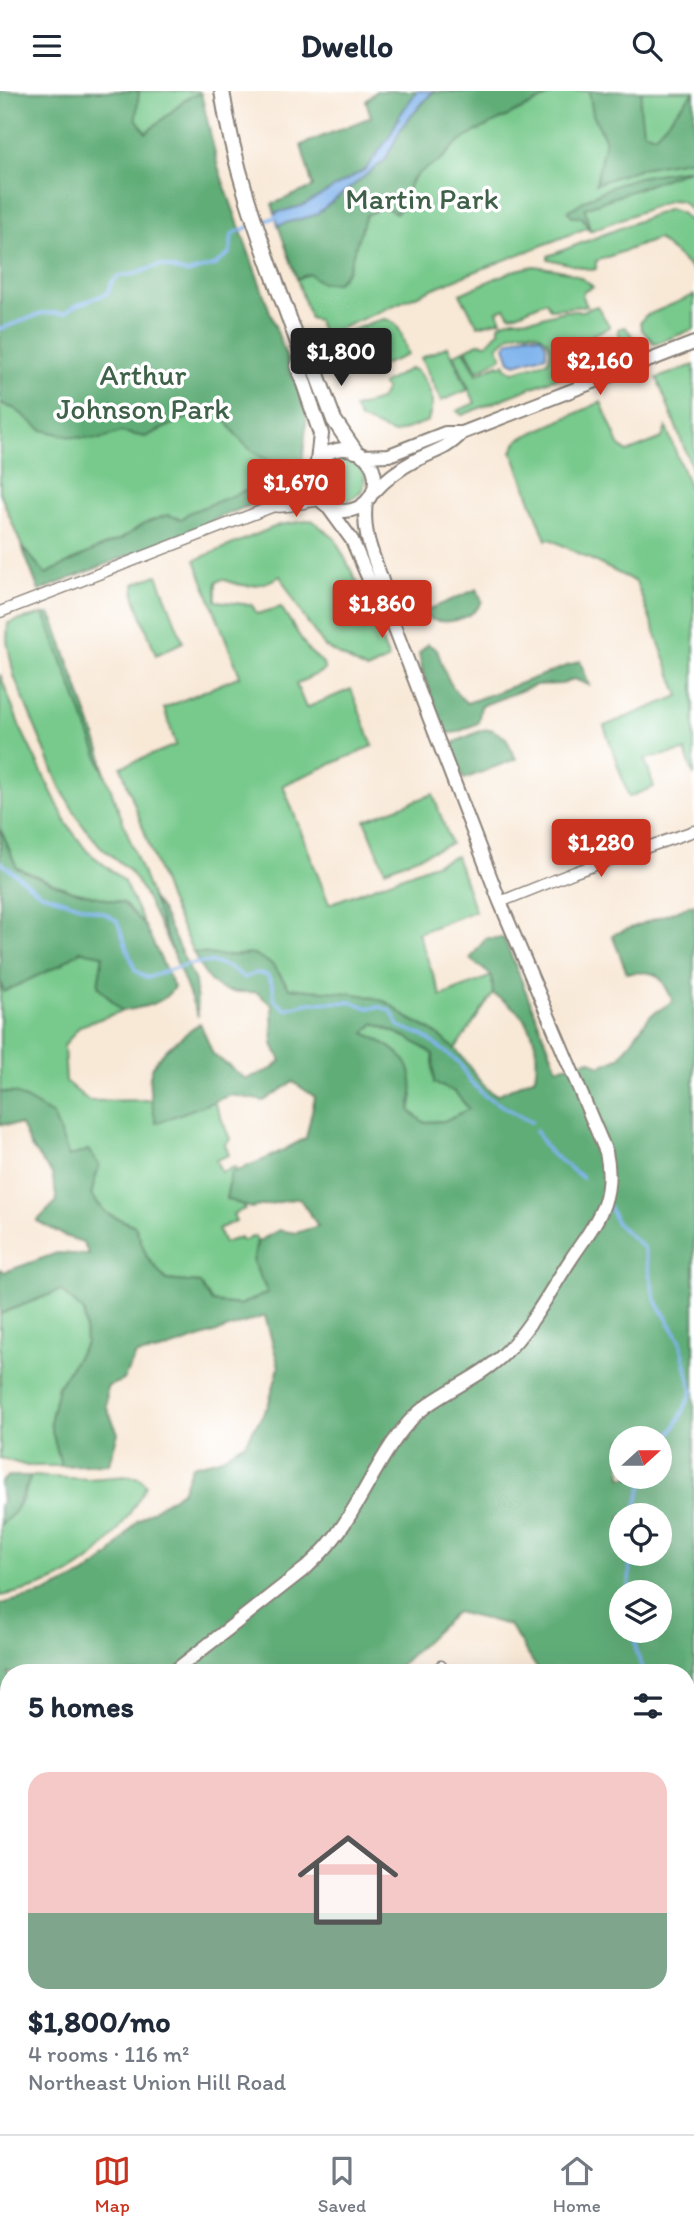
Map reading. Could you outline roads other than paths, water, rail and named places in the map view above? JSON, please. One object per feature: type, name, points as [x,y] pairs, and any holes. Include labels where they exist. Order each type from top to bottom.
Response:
[{"type":"main road","points":[[222,91],[235,162],[246,199],[302,354],[312,361],[339,431],[359,453]]},
{"type":"main road","points":[[302,354],[298,366],[321,435],[317,465]]},
{"type":"street","points":[[0,612],[274,506],[300,485],[334,450],[389,455],[445,433],[462,433],[694,343]]},
{"type":"street","points":[[274,506],[281,508],[305,501],[324,503],[337,510],[357,508],[396,472],[450,446],[462,433]]},
{"type":"street","points":[[183,1664],[325,1550],[342,1528],[409,1421],[502,1356],[525,1330],[603,1206],[610,1169],[606,1152],[500,902],[388,610],[387,592],[364,533],[368,499],[375,479],[370,462],[359,453]]},
{"type":"street","points":[[317,465],[313,484],[352,540],[376,596],[388,610]]},
{"type":"street","points":[[500,902],[575,872],[694,831]]},
{"type":"water","points":[[417,91],[433,91],[403,125],[385,160],[315,215],[278,225],[275,213],[302,206],[366,169]]},
{"type":"water","points":[[527,334],[541,337],[546,344],[546,355],[516,364],[510,361],[505,347],[509,341]]},
{"type":"waterway","points":[[258,224],[281,215]]},
{"type":"waterway","points":[[0,329],[43,313],[65,313],[75,306],[108,293],[112,282],[119,276],[161,265],[187,273],[215,265],[230,253],[232,234],[251,226]]},
{"type":"waterway","points":[[0,862],[40,893],[106,914],[117,921],[135,970],[147,978],[185,965],[209,963],[233,969],[244,978],[256,973],[267,975],[273,986],[274,999],[285,1009],[309,1003],[352,1002],[368,1008],[381,1007],[391,1011],[399,1026],[424,1036],[459,1062],[471,1082],[485,1096],[531,1122]]},
{"type":"waterway","points":[[536,1131],[549,1152],[583,1178]]},
{"type":"waterway","points":[[609,1206],[617,1224],[644,1248],[655,1299],[680,1340],[692,1392],[672,1431]]},
{"type":"waterway","points":[[637,1503],[641,1489]]},
{"type":"waterway","points":[[629,1580],[630,1566]]},
{"type":"waterway","points":[[635,1643],[641,1664]]},
{"type":"park label","name":"Martin Park","points":[[422,198]]},
{"type":"park label","name":"Arthur Johnson Park","points":[[143,392]]}]
